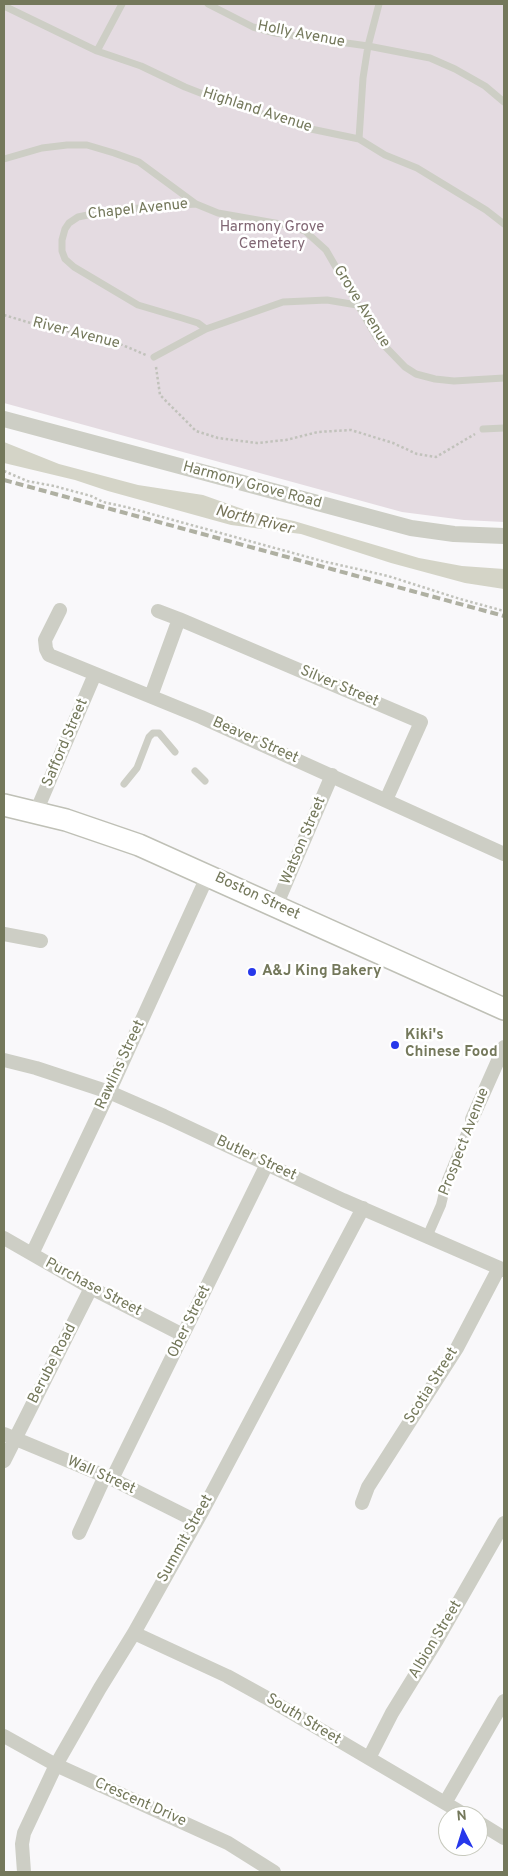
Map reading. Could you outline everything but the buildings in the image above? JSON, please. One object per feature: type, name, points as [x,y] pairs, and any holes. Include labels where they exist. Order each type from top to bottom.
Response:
[{"type":"main road","name":"Boston Street","points":[[4,805],[66,820],[123,838],[208,874],[504,1009]]},
{"type":"street","name":"Harmony Grove Road","points":[[4,420],[411,528],[454,534],[504,536]]},
{"type":"street","name":"Beaver Street","points":[[60,610],[45,640],[49,655],[200,716],[504,854]]},
{"type":"street","name":"Silver Street","points":[[158,611],[421,722],[386,800]]},
{"type":"street","points":[[151,696],[179,619]]},
{"type":"street","name":"Safford Street","points":[[36,812],[95,674]]},
{"type":"street","name":"Watson Street","points":[[276,906],[332,775]]},
{"type":"street","name":"Rawlins Street","points":[[32,1254],[109,1092],[208,874]]},
{"type":"street","points":[[4,934],[40,941]]},
{"type":"street","name":"Prospect Avenue","points":[[428,1237],[441,1205],[447,1180],[504,1047]]},
{"type":"street","name":"Butler Street","points":[[4,1060],[36,1068],[109,1092],[502,1269]]},
{"type":"street","name":"Ober Street","points":[[79,1533],[184,1335],[267,1164]]},
{"type":"street","name":"Summit Street","points":[[24,1872],[22,1844],[24,1833],[56,1765],[134,1633],[196,1521],[363,1208]]},
{"type":"street","name":"Purchase Street","points":[[4,1238],[91,1288],[184,1335]]},
{"type":"street","name":"Scotia Street","points":[[362,1503],[368,1487],[457,1348],[502,1269]]},
{"type":"street","name":"Berube Road","points":[[4,1461],[9,1436],[91,1288]]},
{"type":"street","name":"Wall Street","points":[[9,1436],[109,1478],[196,1521]]},
{"type":"street","name":"Albion Street","points":[[369,1758],[392,1713],[438,1640],[504,1522]]},
{"type":"street","name":"South Street","points":[[134,1633],[227,1676],[450,1806]]},
{"type":"street","points":[[445,1803],[504,1701]]},
{"type":"street","name":"Crescent Drive","points":[[4,1736],[56,1765],[228,1843],[274,1872]]},
{"type":"street","points":[[488,1828],[504,1838]]},
{"type":"lane","points":[[97,51],[122,4]]},
{"type":"lane","name":"Holly Avenue","points":[[208,4],[253,27],[275,33],[368,46],[430,58],[455,69],[485,86],[504,102]]},
{"type":"lane","points":[[359,139],[360,100],[368,46],[379,4]]},
{"type":"lane","name":"Highland Avenue","points":[[4,6],[97,51],[141,66],[185,87],[221,101],[310,129],[359,139],[385,154],[417,168],[486,210],[504,224]]},
{"type":"lane","points":[[4,159],[42,148],[87,145],[114,152],[140,162],[196,204]]},
{"type":"lane","name":"Grove Avenue","points":[[196,204],[218,213],[305,231],[326,250],[377,338],[392,356],[416,374],[434,379],[454,380],[504,378]]},
{"type":"lane","name":"Chapel Avenue","points":[[196,204],[112,210],[78,217],[69,223],[64,230],[62,251],[65,259],[74,267],[138,305],[182,318],[206,329]]},
{"type":"lane","points":[[154,357],[206,329],[283,302],[328,300],[357,305]]},
{"type":"lane","points":[[483,429],[504,428]]},
{"type":"lane","points":[[124,784],[137,768],[149,737],[153,733],[158,733],[175,752]]},
{"type":"lane","points":[[195,771],[205,781]]},
{"type":"path","name":"River Avenue","points":[[4,315],[34,324],[113,341],[142,354],[154,357]]},
{"type":"path","points":[[154,357],[160,395],[196,430],[218,438],[257,443],[286,440],[318,432],[351,430],[393,443],[417,454],[436,457],[483,429]]},
{"type":"path","points":[[4,472],[27,481],[91,496],[103,502],[388,576],[504,611]]},
{"type":"green space","name":"Harmony Grove Cemetery","points":[[4,4],[504,4],[504,522],[464,520],[402,512],[4,403]]},
{"type":"water","name":"North River","points":[[4,442],[59,464],[138,485],[203,495],[251,512],[294,521],[419,558],[462,566],[504,569],[504,589],[465,583],[391,563],[301,534],[231,525],[75,480],[4,463]]},
{"type":"railway","points":[[4,480],[504,616]]},
{"type":"place","name":"A&J King Bakery","points":[[252,972]]},
{"type":"place","name":"Kiki's Chinese Food","points":[[395,1045]]}]
